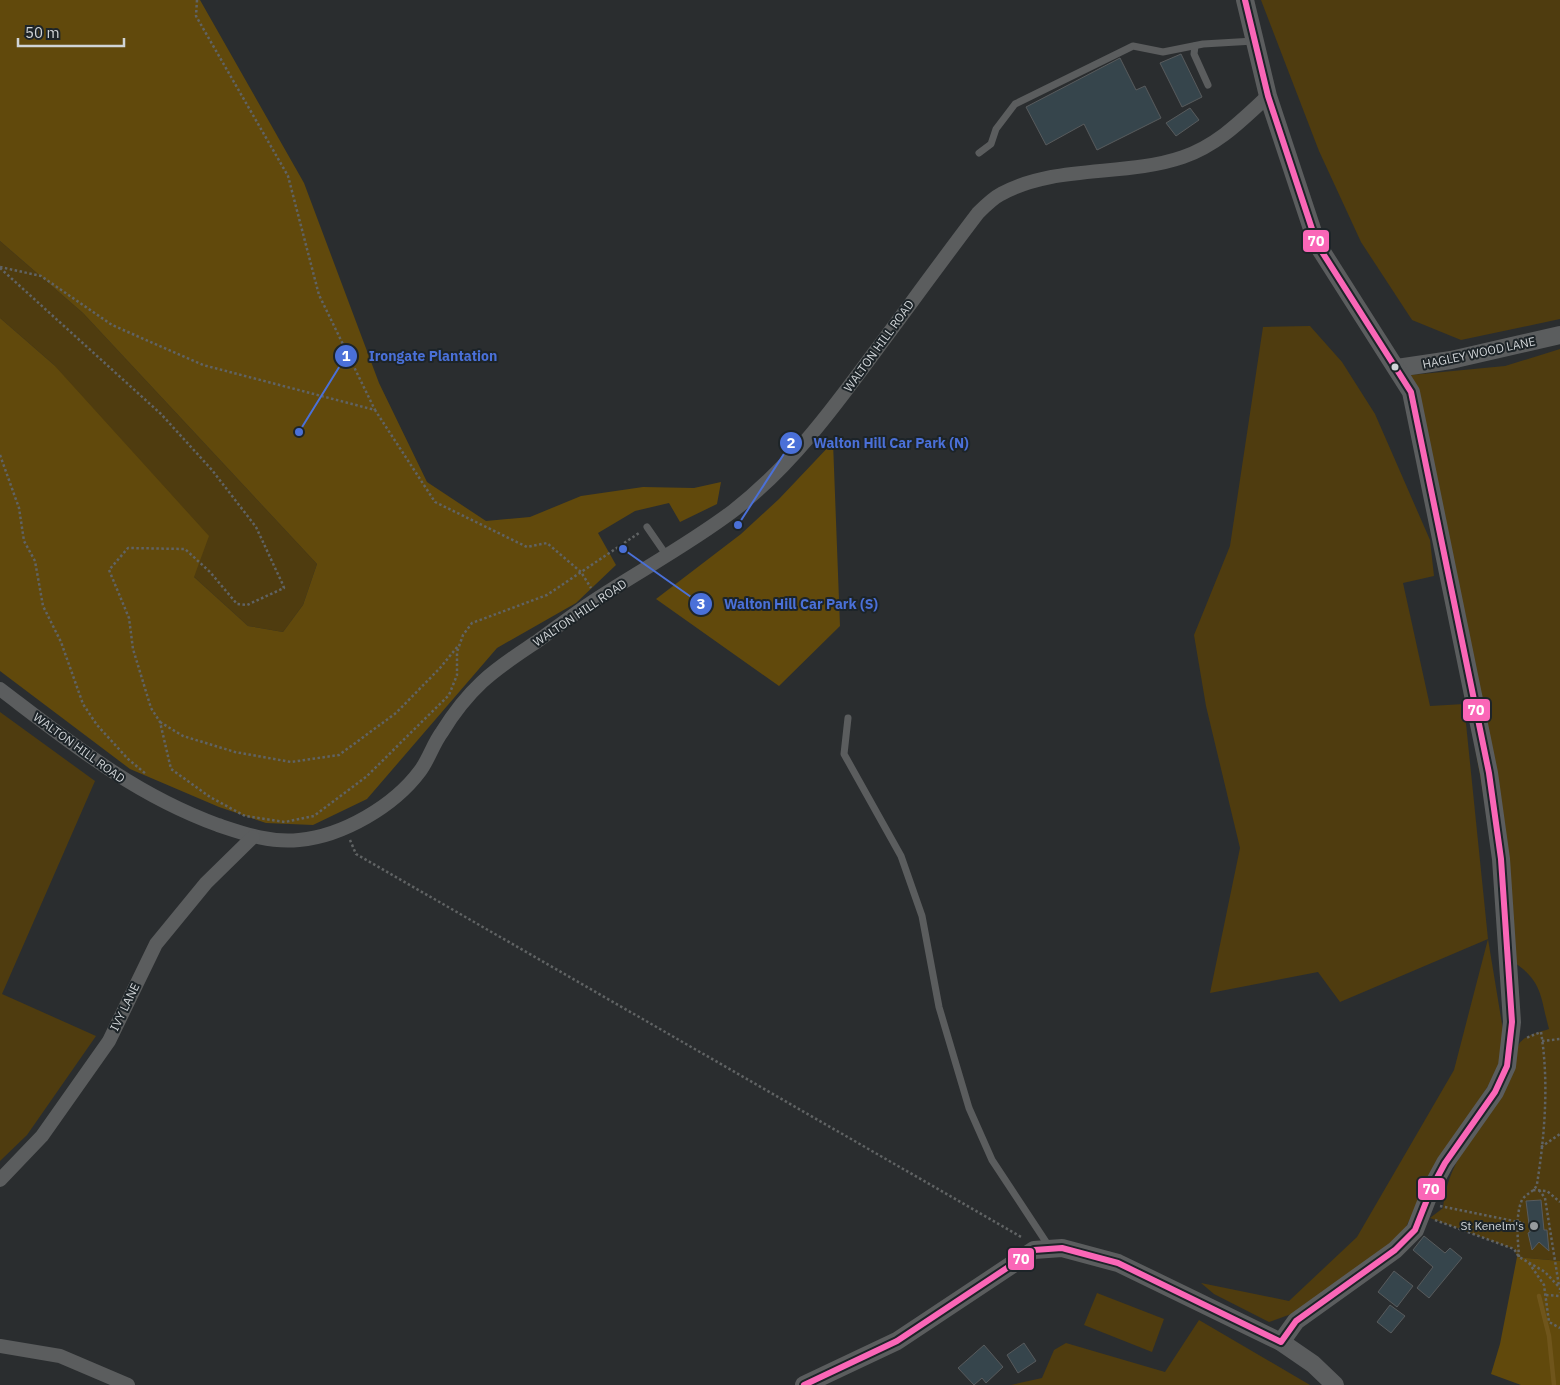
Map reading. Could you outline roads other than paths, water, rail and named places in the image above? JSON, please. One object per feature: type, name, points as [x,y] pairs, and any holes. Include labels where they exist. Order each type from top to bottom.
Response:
[{"type":"street","points":[[1245,0],[1268,96],[1317,244],[1378,343],[1397,368],[1411,392],[1489,773],[1501,859],[1512,1022],[1507,1066],[1495,1092],[1445,1163],[1432,1187],[1415,1230],[1395,1250],[1296,1321],[1281,1342]]},
{"type":"street","name":"WALTON HILL ROAD","points":[[0,688],[125,782],[186,813],[253,837],[298,840],[322,836],[344,827],[381,807],[403,791],[422,769],[442,732],[483,681],[598,598],[667,556],[733,510],[785,465],[829,414],[978,212],[999,195],[1032,181],[1158,164],[1183,157],[1204,148],[1226,135],[1268,96]]},
{"type":"street","name":"HAGLEY WOOD LANE","points":[[1397,368],[1451,360],[1560,335]]},
{"type":"street","name":"IVY LANE","points":[[0,1180],[42,1136],[109,1042],[156,944],[206,883],[253,837]]},
{"type":"street","points":[[804,1385],[897,1340],[1042,1249],[1062,1248],[1118,1263],[1264,1332],[1313,1364],[1335,1385]]},
{"type":"street","points":[[0,1346],[60,1356],[128,1385]]},
{"type":"lane","points":[[979,153],[991,144],[996,129],[1015,104],[1133,46],[1163,52],[1195,46],[1255,41]]},
{"type":"lane","points":[[1195,46],[1194,54],[1208,84]]},
{"type":"lane","points":[[647,527],[667,556]]},
{"type":"lane","points":[[848,718],[844,754],[901,856],[922,916],[939,1007],[969,1108],[992,1160],[1042,1249]]},
{"type":"waterway","points":[[1539,1296],[1549,1336],[1554,1385]]},
{"type":"place","name":"Irongate Plantation","points":[[299,432]]},
{"type":"place","name":"Walton Hill Car Park (N)","points":[[738,525]]},
{"type":"place","name":"Walton Hill Car Park (S)","points":[[623,549]]},
{"type":"place","name":"St Kenelm's","points":[[1534,1226]]}]
